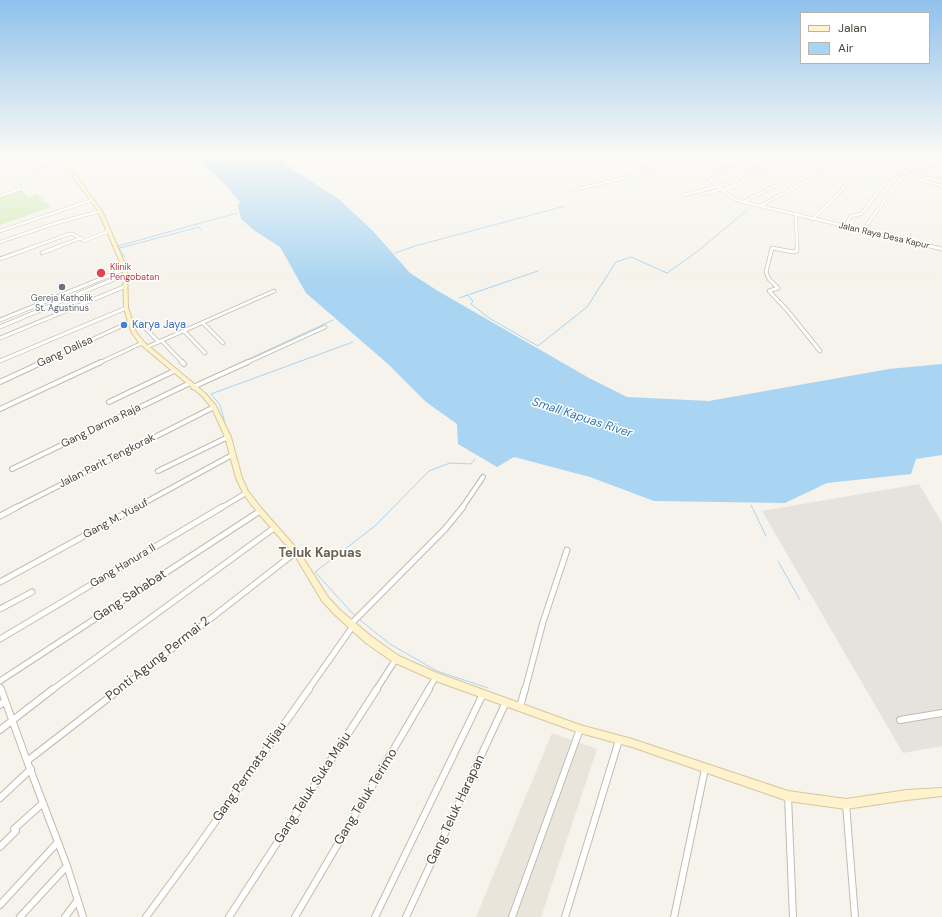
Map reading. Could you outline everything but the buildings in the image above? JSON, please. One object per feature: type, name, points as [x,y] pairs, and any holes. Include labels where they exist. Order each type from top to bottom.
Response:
[{"type":"main road","points":[[90,197],[100,211],[126,272],[126,308],[130,322],[145,345],[204,395],[214,407],[228,437],[239,478],[246,492],[260,512],[296,552],[326,599],[369,640],[396,659],[436,677],[580,729],[620,740],[788,796],[846,804],[907,795],[942,792]]},
{"type":"street","name":"Jalan Raya Desa Kapur","points":[[731,197],[743,202],[942,249]]},
{"type":"street","points":[[743,202],[753,197]]},
{"type":"street","points":[[760,206],[778,197]]},
{"type":"street","points":[[812,219],[836,197]]},
{"type":"street","points":[[845,226],[851,216],[861,214],[875,197]]},
{"type":"street","points":[[863,230],[887,197]]},
{"type":"street","points":[[0,231],[61,209],[92,200]]},
{"type":"street","points":[[0,242],[53,224],[100,211]]},
{"type":"street","points":[[796,215],[797,251],[793,252],[772,248],[766,272],[769,279],[778,288],[769,291],[787,310],[820,351]]},
{"type":"street","points":[[0,259],[69,234],[73,234],[86,240],[109,231]]},
{"type":"street","points":[[42,253],[81,238]]},
{"type":"street","points":[[0,320],[126,272]]},
{"type":"street","points":[[0,327],[126,272]]},
{"type":"street","points":[[0,338],[126,286]]},
{"type":"street","points":[[0,409],[145,345],[160,342],[274,292]]},
{"type":"street","points":[[0,361],[126,308]]},
{"type":"street","name":"Gang Dalisa","points":[[0,382],[130,322]]},
{"type":"street","points":[[140,323],[184,364]]},
{"type":"street","points":[[203,323],[223,343]]},
{"type":"street","name":"Gang Darma Raja","points":[[12,469],[191,385],[325,327]]},
{"type":"street","points":[[184,331],[206,353]]},
{"type":"street","points":[[109,402],[174,371]]},
{"type":"street","name":"Jalan Parit Tengkorak","points":[[0,516],[214,407]]},
{"type":"street","points":[[158,471],[228,437]]},
{"type":"street","name":"Gang M. Yusuf","points":[[0,582],[232,455]]},
{"type":"street","name":"Gang Permata Hijau","points":[[146,917],[200,843],[352,625],[445,529],[459,513],[483,477]]},
{"type":"street","name":"Gang Hanura II","points":[[0,639],[246,492]]},
{"type":"street","name":"Gang Sahabat","points":[[0,681],[260,512]]},
{"type":"street","points":[[0,730],[84,665],[274,528]]},
{"type":"street","points":[[520,707],[543,622],[567,550]]},
{"type":"street","name":"Ponti Agung Permai 2","points":[[27,761],[296,552]]},
{"type":"street","points":[[0,609],[32,592]]},
{"type":"street","name":"Gang Teluk Suka Maju","points":[[229,917],[396,659]]},
{"type":"street","name":"Gang Teluk Terimo","points":[[295,917],[436,677]]},
{"type":"street","points":[[0,687],[67,866],[83,917]]},
{"type":"street","points":[[374,917],[415,837],[483,694]]},
{"type":"street","points":[[0,705],[5,701]]},
{"type":"street","name":"Gang Teluk Harapan","points":[[406,917],[506,702]]},
{"type":"street","points":[[900,720],[942,713]]},
{"type":"street","points":[[512,917],[580,729]]},
{"type":"street","points":[[565,917],[620,740]]},
{"type":"street","points":[[0,798],[31,769]]},
{"type":"street","points":[[674,917],[705,769]]},
{"type":"street","points":[[788,796],[793,917]]},
{"type":"street","points":[[0,847],[16,831],[14,829],[43,803]]},
{"type":"street","points":[[846,804],[855,917]]},
{"type":"street","points":[[0,905],[58,842]]},
{"type":"street","points":[[20,917],[67,866]]},
{"type":"street","points":[[65,917],[77,901]]},
{"type":"shaded area","points":[[919,484],[942,523],[942,746],[903,753],[762,511]]},
{"type":"shaded area","points":[[552,733],[597,749],[541,917],[476,917]]},
{"type":"green space","points":[[0,197],[39,197],[52,207],[0,225]]},
{"type":"water","name":"Small Kapuas River","points":[[235,197],[335,197],[373,231],[410,273],[438,291],[589,378],[627,397],[709,401],[889,369],[942,364],[942,455],[916,459],[911,474],[827,483],[785,503],[654,501],[590,477],[514,457],[497,467],[458,444],[457,424],[426,402],[388,364],[306,293],[280,247],[255,231],[241,219],[238,206],[240,202]]},
{"type":"waterway","points":[[395,253],[415,246],[565,206]]},
{"type":"waterway","points":[[467,295],[473,301],[471,304],[489,318],[538,346],[587,307],[616,262],[631,257],[667,273],[698,251],[747,210]]},
{"type":"waterway","points":[[121,251],[118,246],[237,213]]},
{"type":"waterway","points":[[120,248],[199,227],[202,231]]},
{"type":"waterway","points":[[467,295],[538,271]]},
{"type":"waterway","points":[[459,298],[467,295]]},
{"type":"waterway","points":[[212,376],[333,320]]},
{"type":"waterway","points":[[225,423],[220,405],[211,394],[353,342]]},
{"type":"waterway","points":[[354,615],[315,572],[375,526],[429,471],[450,463],[471,464],[475,459]]},
{"type":"waterway","points":[[751,505],[766,536]]},
{"type":"waterway","points":[[778,561],[800,600]]},
{"type":"waterway","points":[[360,620],[390,644],[437,671],[488,688]]},
{"type":"place","name":"Klinik Pengobatan","points":[[101,273]]},
{"type":"place","name":"Gereja Katholik St. Agustinus","points":[[62,287]]},
{"type":"place","name":"Karya Jaya","points":[[124,325]]},
{"type":"district","name":"Teluk Kapuas","points":[[320,554]]}]
